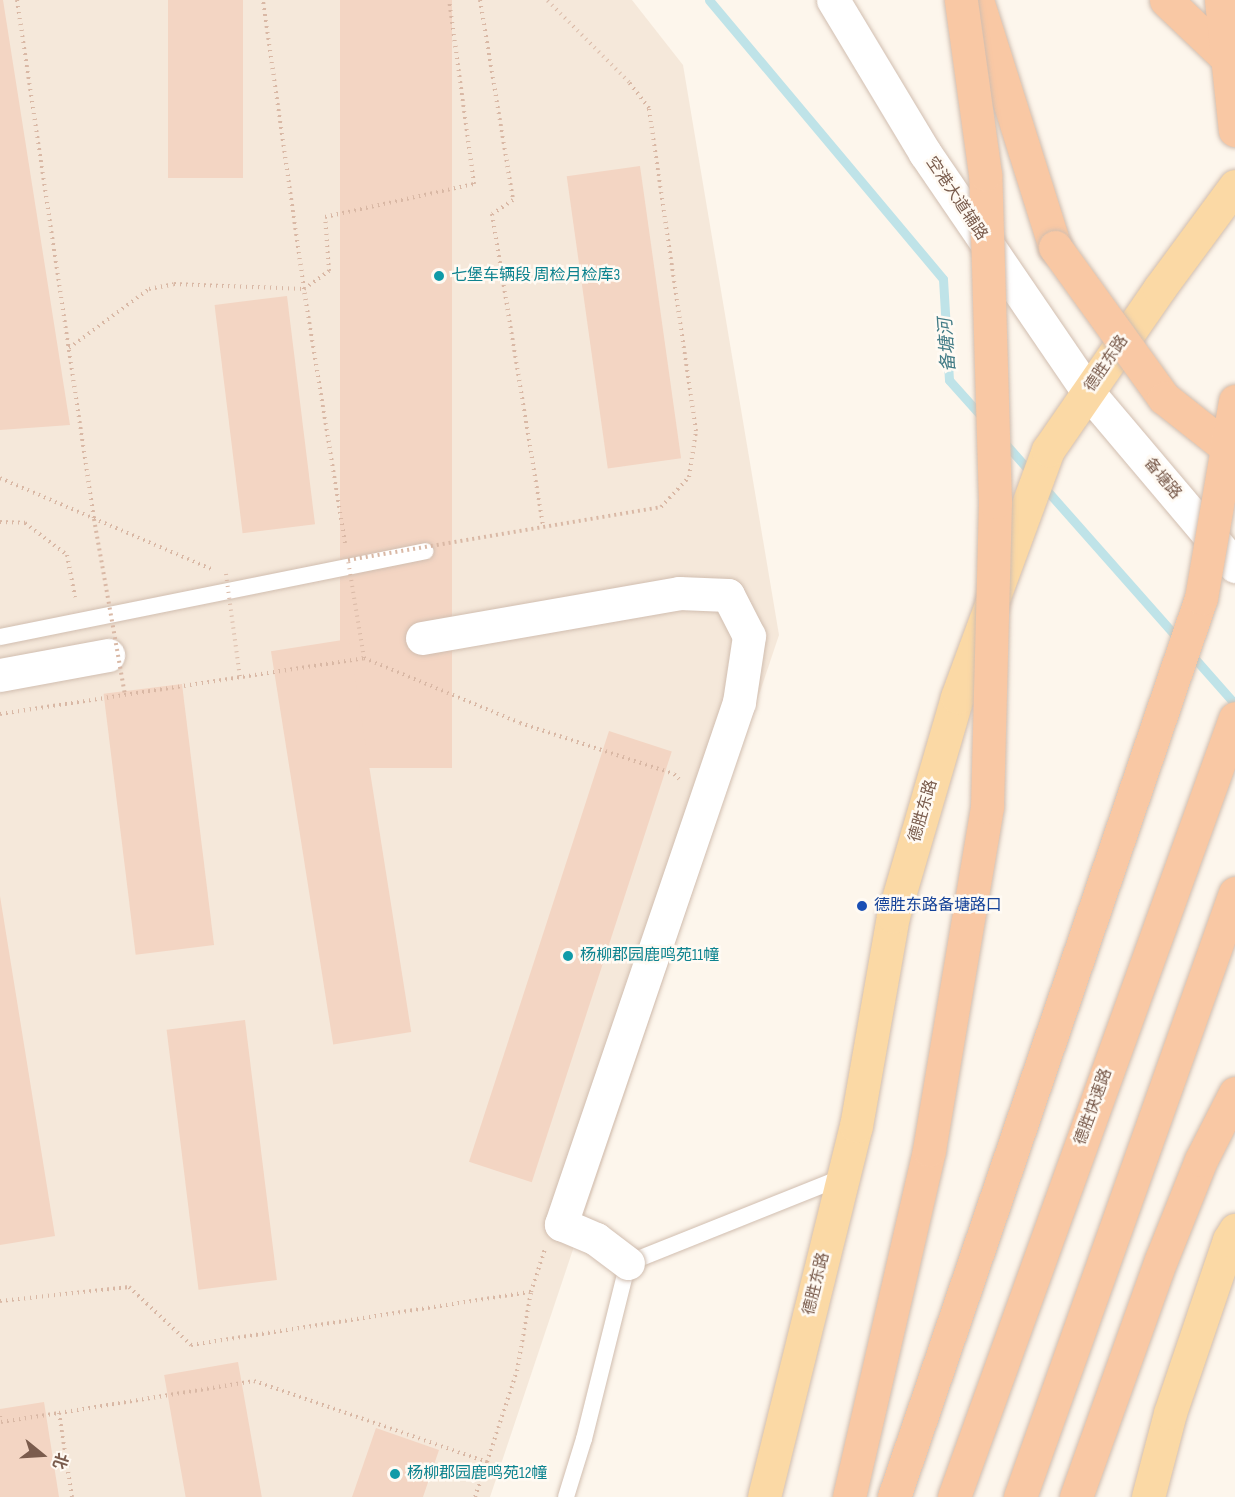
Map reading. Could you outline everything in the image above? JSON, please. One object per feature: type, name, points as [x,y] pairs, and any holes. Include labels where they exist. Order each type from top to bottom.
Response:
[{"type":"highway","points":[[849,1497],[929,1150],[987,807],[995,502],[986,198],[985,174],[961,0]]},
{"type":"highway","points":[[977,0],[1055,247],[1164,398],[1235,454]]},
{"type":"highway","points":[[1166,0],[1235,66]]},
{"type":"highway","points":[[1221,0],[1235,130]]},
{"type":"highway","points":[[894,1497],[1201,598],[1235,401]]},
{"type":"highway","name":"德胜快速路","points":[[954,1497],[1235,718]]},
{"type":"highway","points":[[1020,1497],[1235,893]]},
{"type":"highway","points":[[1076,1497],[1161,1260],[1201,1160],[1235,1093]]},
{"type":"main road","name":"德胜东路","points":[[764,1497],[856,1126],[893,916],[957,697],[1045,458],[1159,289],[1235,186]]},
{"type":"main road","points":[[1148,1497],[1170,1413],[1229,1240],[1235,1230]]},
{"type":"street","name":"空港大道辅路","points":[[833,0],[925,153],[1088,392]]},
{"type":"street","name":"备塘路","points":[[1088,392],[1235,566]]},
{"type":"street","points":[[422,638],[679,593],[728,596],[749,636],[739,702],[561,1224],[596,1239],[628,1263]]},
{"type":"street","points":[[0,675],[108,655]]},
{"type":"lane","points":[[0,637],[425,552]]},
{"type":"lane","points":[[566,1497],[584,1439],[628,1263],[843,1177]]},
{"type":"path","points":[[16,0],[94,519],[125,695]]},
{"type":"path","points":[[263,0],[304,289],[364,658]]},
{"type":"path","points":[[69,348],[149,289],[174,284],[304,289],[329,271],[325,217],[474,184],[449,0]]},
{"type":"path","points":[[480,0],[513,200],[492,214],[543,527]]},
{"type":"path","points":[[337,562],[661,507],[689,477],[696,431],[649,108],[629,82],[547,0]]},
{"type":"path","points":[[0,478],[226,574],[236,576]]},
{"type":"path","points":[[0,522],[25,523],[67,555],[75,601]]},
{"type":"path","points":[[226,574],[240,677]]},
{"type":"path","points":[[98,601],[109,602]]},
{"type":"path","points":[[0,714],[364,658],[520,723],[674,774],[686,787]]},
{"type":"path","points":[[475,1497],[517,1371],[531,1292],[546,1247]]},
{"type":"path","points":[[0,1301],[129,1287],[191,1345],[531,1292]]},
{"type":"path","points":[[0,1416],[1,1422],[254,1381],[487,1462]]},
{"type":"path","points":[[58,1413],[72,1497]]},
{"type":"shaded area","points":[[0,0],[632,0],[683,65],[779,635],[490,1497],[0,1497]]},
{"type":"building","points":[[0,0],[3,0],[70,425],[0,430]]},
{"type":"building","points":[[168,0],[243,0],[243,178],[168,178]]},
{"type":"building","points":[[340,0],[452,0],[452,768],[340,768]]},
{"type":"building","points":[[640,166],[681,458],[608,468],[567,176]]},
{"type":"building","points":[[287,296],[315,524],[243,533],[215,305]]},
{"type":"building","points":[[349,639],[411,1032],[333,1044],[271,651]]},
{"type":"building","points":[[182,684],[214,945],[136,955],[104,694]]},
{"type":"building","name":"杨柳郡园鹿鸣苑11幢","points":[[609,731],[672,751],[532,1182],[469,1162]]},
{"type":"building","points":[[0,896],[55,1236],[0,1245]]},
{"type":"building","points":[[245,1020],[277,1280],[199,1290],[167,1030]]},
{"type":"building","points":[[238,1362],[262,1497],[186,1497],[164,1375]]},
{"type":"building","points":[[44,1402],[59,1497],[0,1497],[0,1409]]},
{"type":"building","name":"杨柳郡园鹿鸣苑12幢","points":[[376,1428],[439,1450],[423,1497],[352,1497]]},
{"type":"waterway","name":"备塘河","points":[[709,0],[943,279],[949,380],[983,418]]},
{"type":"waterway","name":"备塘河","points":[[1002,440],[1033,475]]},
{"type":"waterway","name":"备塘河","points":[[1042,485],[1180,641]]},
{"type":"waterway","name":"备塘河","points":[[1189,652],[1235,704]]},
{"type":"place","name":"七堡车辆段 周检月检库3","points":[[439,276]]},
{"type":"place","name":"德胜东路备塘路口","points":[[862,906]]},
{"type":"place","name":"杨柳郡园鹿鸣苑11幢","points":[[568,956]]},
{"type":"place","name":"杨柳郡园鹿鸣苑12幢","points":[[395,1474]]}]
